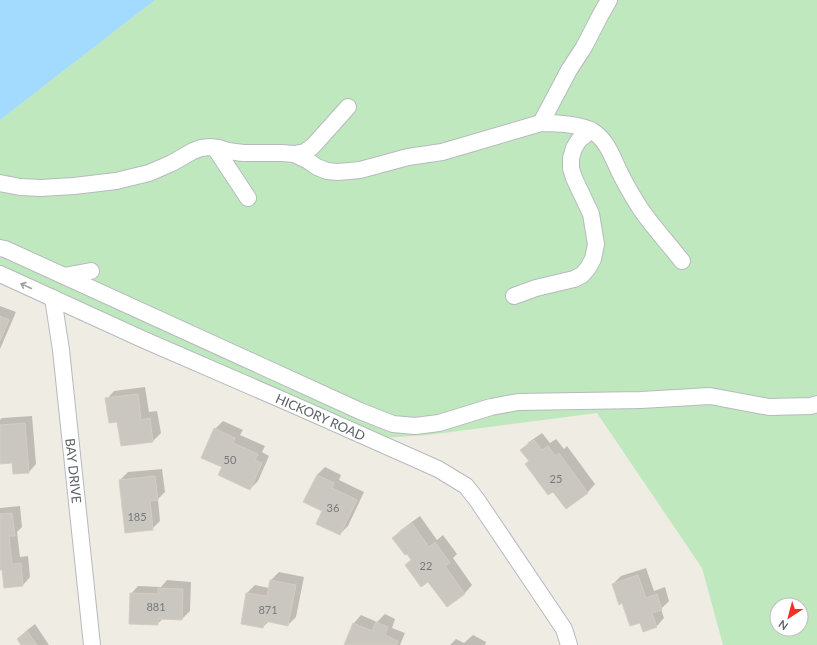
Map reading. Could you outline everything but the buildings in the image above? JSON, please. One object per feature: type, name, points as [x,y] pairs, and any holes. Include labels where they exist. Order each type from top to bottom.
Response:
[{"type":"street","points":[[541,123],[609,0]]},
{"type":"street","points":[[0,183],[20,187],[41,188],[116,181],[149,173],[201,148],[216,148],[243,153],[294,154],[305,152],[313,146],[348,107]]},
{"type":"street","points":[[294,154],[327,171],[338,172],[360,170],[408,157],[442,152],[541,123],[574,125],[591,130],[601,138],[611,153],[620,174],[640,208],[682,260]]},
{"type":"street","points":[[514,296],[536,288],[574,279],[582,275],[593,259],[596,244],[591,214],[574,178],[571,168],[571,158],[574,148],[579,140],[591,130]]},
{"type":"street","points":[[216,148],[248,198]]},
{"type":"street","points":[[0,248],[393,424],[415,426],[439,423],[490,407],[518,402],[641,400],[710,396],[769,407],[811,406],[817,404]]},
{"type":"street","points":[[64,276],[91,271]]},
{"type":"street","name":"HICKORY ROAD","points":[[0,274],[142,339],[438,470],[466,486],[564,629],[569,645]]},
{"type":"street","name":"BAY DRIVE","points":[[53,298],[62,350],[92,645]]},
{"type":"green space","points":[[155,0],[817,0],[817,645],[723,645],[702,568],[597,413],[428,435],[369,439],[0,270],[0,120]]},
{"type":"water","points":[[0,0],[155,0],[0,120]]}]
